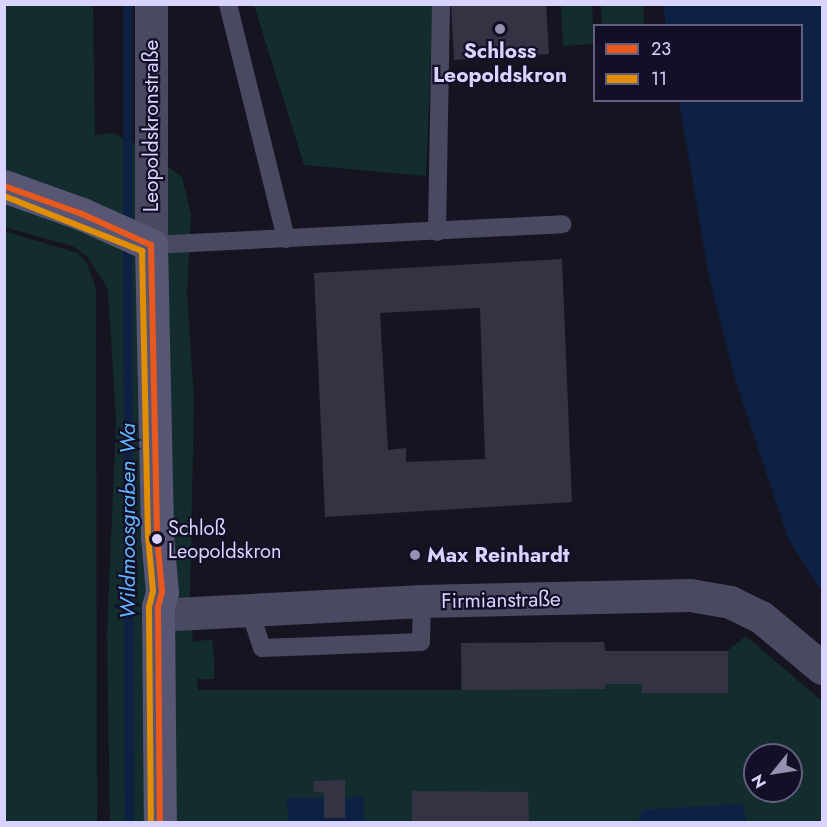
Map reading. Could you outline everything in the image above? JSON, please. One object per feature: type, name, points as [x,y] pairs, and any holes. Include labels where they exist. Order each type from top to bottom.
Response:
[{"type":"street","name":"Leopoldskronstraße","points":[[151,4],[145,242],[157,536],[162,592],[158,607],[160,822]]},
{"type":"street","points":[[4,186],[145,242]]},
{"type":"street","name":"Firmianstraße","points":[[158,607],[174,614],[249,608],[422,601],[690,595],[730,602],[761,617],[822,668]]},
{"type":"lane","points":[[228,4],[286,239]]},
{"type":"lane","points":[[437,232],[441,4]]},
{"type":"lane","points":[[145,242],[286,239],[562,224]]},
{"type":"green space","points":[[4,5],[93,5],[95,135],[113,133],[140,146],[182,177],[191,215],[187,295],[194,398],[190,599],[193,642],[212,639],[214,659],[214,679],[197,679],[198,690],[461,690],[461,643],[604,642],[605,651],[727,651],[746,636],[822,701],[822,822],[110,822],[107,637],[116,420],[108,289],[87,256],[72,246],[5,227]]},
{"type":"green space","points":[[254,5],[433,5],[426,176],[304,165]]},
{"type":"green space","points":[[561,5],[592,5],[593,44],[563,46]]},
{"type":"green space","points":[[601,5],[643,5],[644,24],[602,24]]},
{"type":"green space","points":[[4,231],[77,253],[87,263],[96,289],[97,822],[5,822]]},
{"type":"water","points":[[663,5],[822,5],[822,592],[788,538],[736,382],[709,277],[679,102],[803,102],[803,24],[666,24]]},
{"type":"water","points":[[363,797],[364,822],[288,822],[287,798]]},
{"type":"water","points":[[743,804],[746,822],[638,822],[642,810]]},
{"type":"building","name":"Schloss Leopoldskron","points":[[451,4],[546,4],[549,54],[454,60]]},
{"type":"building","points":[[562,259],[572,502],[325,517],[314,273]],"holes":[[[480,308],[485,459],[406,462],[406,448],[388,450],[380,313]]]},
{"type":"building","points":[[604,642],[605,651],[728,651],[728,693],[642,693],[642,684],[605,684],[605,689],[462,690],[461,643]]},
{"type":"building","points":[[345,780],[345,818],[324,818],[324,792],[314,792],[313,781]]},
{"type":"building","points":[[412,791],[528,792],[529,822],[412,822]]},
{"type":"waterway","name":"Wildmoosgraben Wa","points":[[127,4],[127,227]]},
{"type":"waterway","name":"Wildmoosgraben Wa","points":[[127,241],[129,822]]},
{"type":"transit line","name":"23","points":[[4,186],[82,214],[151,245]]},
{"type":"transit line","name":"11","points":[[4,196],[142,251],[148,536],[153,591],[149,607],[151,822]]},
{"type":"transit line","name":"23","points":[[151,245],[157,536],[162,592],[158,607],[160,822]]},
{"type":"place","name":"Schloss Leopoldskron","points":[[500,29]]},
{"type":"place","name":"Schloß Leopoldskron","points":[[157,539]]},
{"type":"place","name":"Max Reinhardt","points":[[415,555]]}]
